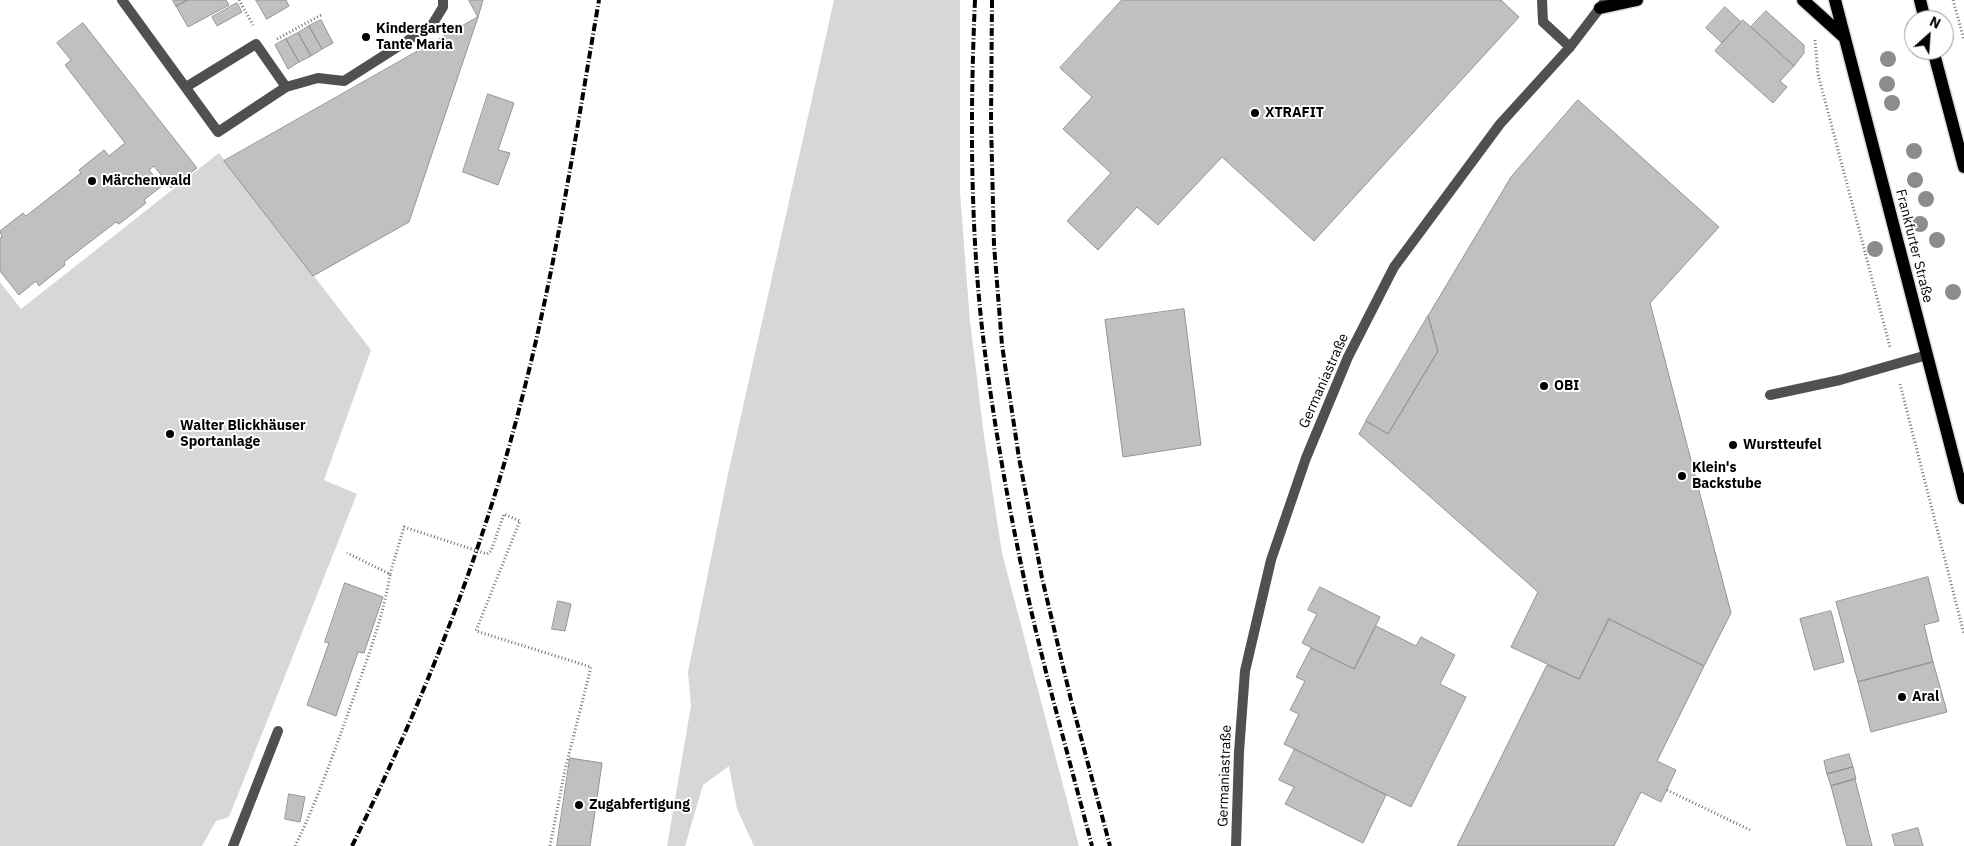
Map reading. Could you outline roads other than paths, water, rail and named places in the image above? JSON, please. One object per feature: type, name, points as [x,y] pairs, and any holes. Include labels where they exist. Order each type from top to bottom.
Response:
[{"type":"main road","points":[[1603,4],[1637,0]]},
{"type":"main road","points":[[1803,0],[1845,38]]},
{"type":"main road","name":"Frankfurter Straße","points":[[1835,0],[1964,498]]},
{"type":"main road","points":[[1936,60],[1964,168]]},
{"type":"street","points":[[122,0],[218,132],[286,87],[318,78],[344,81],[432,25],[443,7],[443,0]]},
{"type":"street","points":[[1542,0],[1543,22],[1570,47]]},
{"type":"street","name":"Germaniastraße","points":[[1236,846],[1239,752],[1245,671],[1271,560],[1306,458],[1344,366],[1394,267],[1500,124],[1570,47],[1603,4]]},
{"type":"street","points":[[186,87],[258,46],[286,87]]},
{"type":"street","points":[[1770,395],[1927,356]]},
{"type":"street","points":[[233,846],[278,731]]},
{"type":"railway","points":[[352,846],[427,682],[470,570],[506,456],[534,349],[555,250],[599,0]]},
{"type":"railway","points":[[975,0],[972,172],[979,302],[988,375],[1002,464],[1032,616],[1092,846]]},
{"type":"railway","points":[[992,0],[991,123],[994,245],[1002,345],[1019,458],[1042,578],[1071,700],[1110,846]]},
{"type":"place","name":"Kindergarten Tante Maria","points":[[366,37]]},
{"type":"place","name":"XTRAFIT","points":[[1255,113]]},
{"type":"place","name":"Märchenwald","points":[[92,181]]},
{"type":"place","name":"OBI","points":[[1544,386]]},
{"type":"place","name":"Walter Blickhäuser Sportanlage","points":[[170,434]]},
{"type":"place","name":"Wurstteufel","points":[[1733,445]]},
{"type":"place","name":"Klein's Backstube","points":[[1682,476]]},
{"type":"place","name":"Aral","points":[[1902,697]]},
{"type":"place","name":"Zugabfertigung","points":[[579,805]]}]
